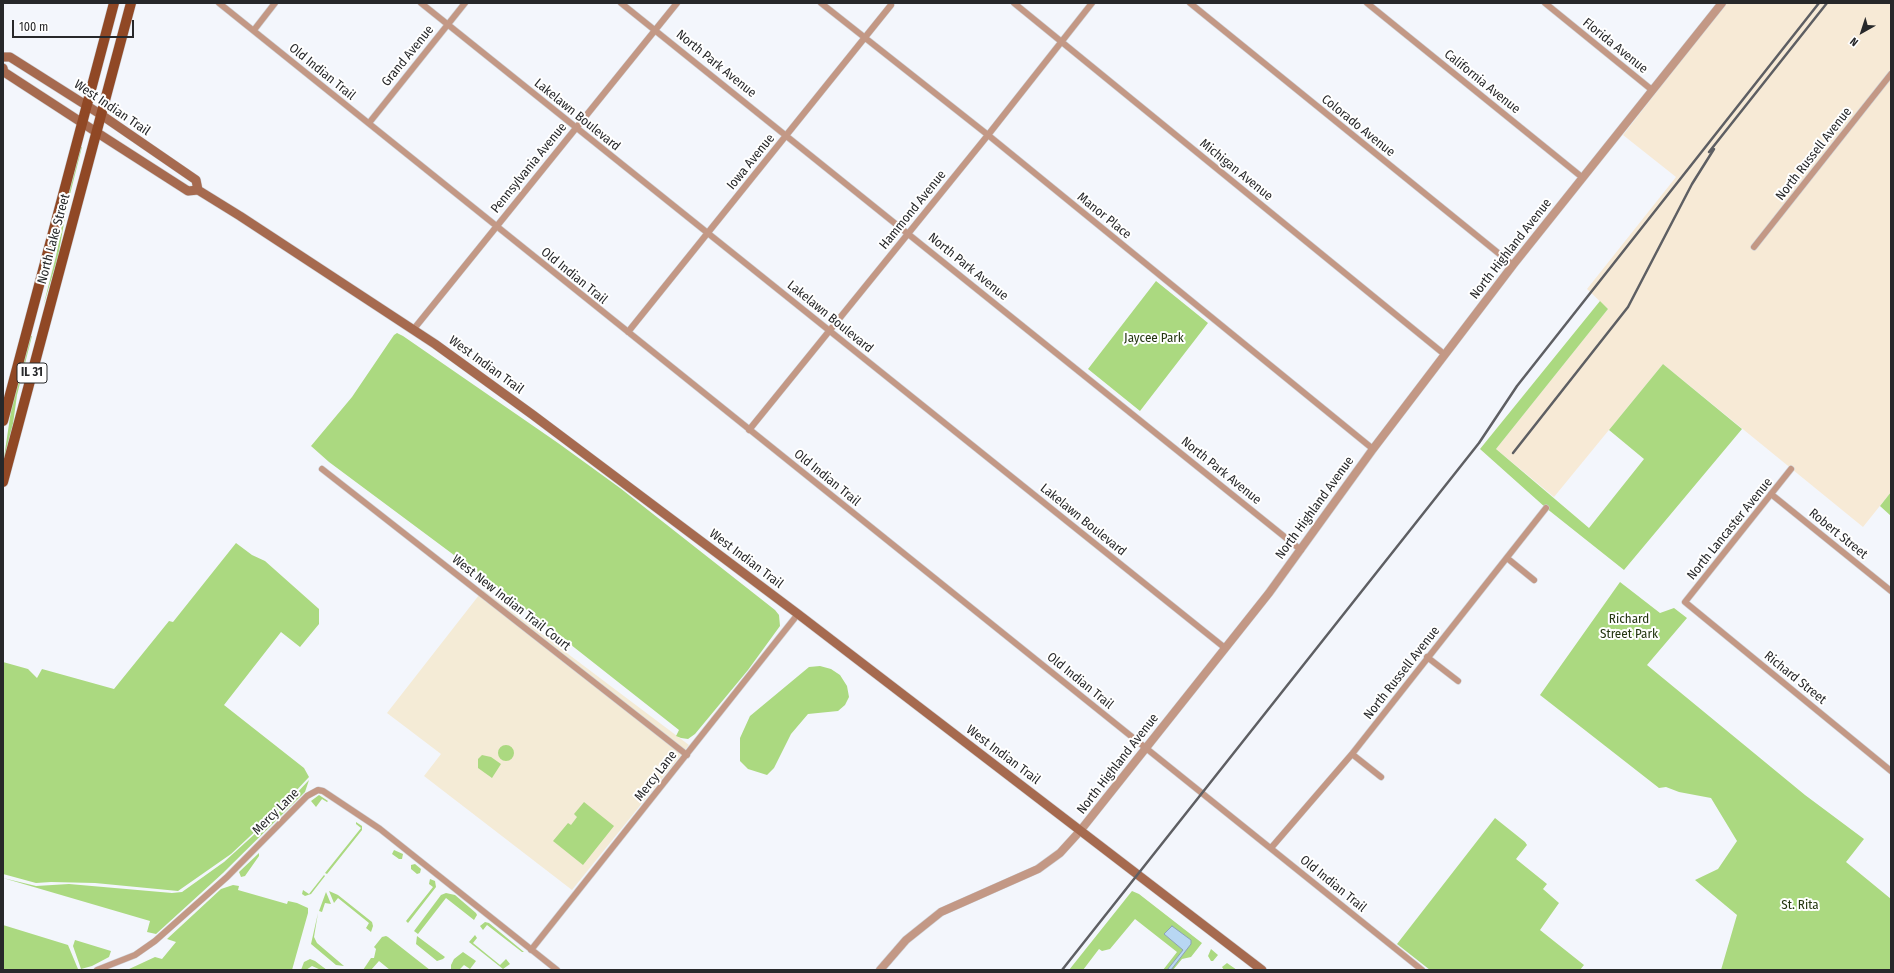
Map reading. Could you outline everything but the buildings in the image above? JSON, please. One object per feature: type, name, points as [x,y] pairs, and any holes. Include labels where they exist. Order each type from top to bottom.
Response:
[{"type":"main road","name":"North Lake Street","points":[[3,421],[114,3]]},
{"type":"main road","name":"North Lake Street","points":[[3,482],[130,3]]},
{"type":"main road","name":"West Indian Trail","points":[[3,58],[10,57],[100,114],[196,180],[198,190]]},
{"type":"main road","name":"West Indian Trail","points":[[3,68],[4,72],[188,191],[198,190],[414,330],[533,415],[798,614],[1262,970]]},
{"type":"street","name":"Old Indian Trail","points":[[219,3],[1422,970]]},
{"type":"street","points":[[254,30],[275,3]]},
{"type":"street","name":"Lakelawn Boulevard","points":[[421,3],[707,234],[1225,648]]},
{"type":"street","name":"Grand Avenue","points":[[369,123],[465,3]]},
{"type":"street","name":"North Park Avenue","points":[[621,3],[909,233],[1301,550]]},
{"type":"street","name":"Pennsylvania Avenue","points":[[414,330],[676,3]]},
{"type":"street","name":"Manor Place","points":[[820,3],[988,135],[1373,449]]},
{"type":"street","name":"Michigan Avenue","points":[[1014,3],[1444,354]]},
{"type":"street","name":"Hammond Avenue","points":[[749,430],[1062,43],[1092,3]]},
{"type":"street","name":"Colorado Avenue","points":[[1190,3],[1513,265]]},
{"type":"street","name":"California Avenue","points":[[1367,3],[1583,178]]},
{"type":"street","name":"Florida Avenue","points":[[1545,3],[1652,90]]},
{"type":"street","name":"North Highland Avenue","points":[[880,970],[906,940],[929,920],[962,901],[1038,869],[1060,853],[1080,831],[1301,550],[1373,449],[1513,265],[1722,3]]},
{"type":"street","name":"Iowa Avenue","points":[[628,332],[891,5]]},
{"type":"street","name":"North Russell Avenue","points":[[1754,247],[1891,74]]},
{"type":"street","name":"West New Indian Trail Court","points":[[322,469],[687,755]]},
{"type":"street","name":"North Lancaster Avenue","points":[[1685,602],[1791,469]]},
{"type":"street","name":"Robert Street","points":[[1771,494],[1891,591]]},
{"type":"street","name":"North Russell Avenue","points":[[1271,848],[1352,754],[1546,508]]},
{"type":"street","points":[[1507,558],[1534,580]]},
{"type":"street","name":"Richard Street","points":[[1685,602],[1891,771]]},
{"type":"street","name":"Mercy Lane","points":[[531,950],[798,614]]},
{"type":"street","points":[[1427,657],[1458,681]]},
{"type":"street","points":[[1352,754],[1381,777]]},
{"type":"street","name":"Mercy Lane","points":[[97,970],[135,955],[156,941],[227,877],[307,796],[318,790],[323,791],[356,815],[380,829],[557,970]]},
{"type":"shaded area","points":[[1726,3],[1891,3],[1891,492],[1863,527],[1663,364],[1554,497],[1496,449],[1608,309],[1587,289],[1676,177],[1623,135]]},
{"type":"shaded area","points":[[483,590],[689,745],[572,890],[424,776],[441,754],[387,713]]},
{"type":"green space","points":[[81,147],[67,206],[58,257],[43,307],[56,256],[67,199]]},
{"type":"green space","name":"Jaycee Park","points":[[1156,281],[1208,323],[1140,411],[1088,369]]},
{"type":"green space","points":[[1600,301],[1608,309],[1496,449],[1589,528],[1644,459],[1609,430],[1663,364],[1742,429],[1624,570],[1546,508],[1480,449]]},
{"type":"green space","points":[[397,333],[558,443],[620,488],[775,610],[779,615],[780,626],[748,670],[695,734],[688,739],[676,736],[679,730],[509,596],[329,462],[311,446],[352,397],[394,335]]},
{"type":"green space","points":[[30,336],[32,336],[17,395],[13,424],[3,464],[12,404]]},
{"type":"green space","points":[[1891,492],[1891,516],[1880,506]]},
{"type":"green space","points":[[236,543],[252,555],[265,561],[319,609],[319,624],[300,647],[281,632],[224,705],[304,768],[309,777],[279,809],[231,854],[178,891],[95,883],[36,883],[3,874],[3,662],[28,669],[37,678],[42,669],[114,689],[169,621],[173,622]]},
{"type":"green space","name":"St. Rita","points":[[1620,582],[1660,613],[1674,608],[1687,618],[1647,665],[1805,795],[1864,839],[1846,862],[1891,899],[1891,970],[1721,970],[1737,915],[1695,880],[1718,869],[1737,841],[1711,798],[1679,792],[1666,787],[1659,788],[1540,695]]},
{"type":"green space","points":[[820,666],[831,669],[840,675],[847,686],[849,697],[845,705],[838,711],[808,714],[791,734],[774,768],[767,775],[748,769],[740,761],[740,738],[750,716],[809,667]]},
{"type":"green space","points":[[506,745],[512,747],[514,753],[512,759],[506,761],[500,759],[498,753],[500,747]]},
{"type":"green space","points":[[482,755],[491,757],[501,764],[492,778],[478,768],[478,759]]},
{"type":"green space","points":[[309,780],[305,792],[223,873],[156,934],[147,932],[150,921],[3,878],[36,886],[69,884],[172,893],[182,892],[224,862],[279,812]]},
{"type":"green space","points":[[319,795],[328,801],[327,802],[322,799],[316,807],[311,801]]},
{"type":"green space","points":[[584,802],[614,826],[583,865],[553,841],[568,823],[571,825],[577,817],[574,814]]},
{"type":"green space","points":[[1495,818],[1525,842],[1527,845],[1516,859],[1547,884],[1543,889],[1559,903],[1540,930],[1584,965],[1580,970],[1430,970],[1397,944]]},
{"type":"green space","points":[[356,822],[362,826],[362,830],[327,874],[325,873],[361,828],[356,824]]},
{"type":"green space","points":[[394,850],[403,854],[402,859],[399,859],[392,854]]},
{"type":"green space","points":[[259,853],[259,856],[245,876],[241,877],[239,872]]},
{"type":"green space","points":[[415,864],[421,869],[420,873],[417,874],[411,869],[411,865]]},
{"type":"green space","points":[[324,875],[325,876],[311,894],[305,896],[302,894],[303,890],[309,894]]},
{"type":"green space","points":[[430,879],[435,881],[436,887],[408,923],[406,921],[433,887],[429,884]]},
{"type":"green space","points":[[233,885],[239,886],[238,890],[287,904],[288,901],[297,903],[308,908],[308,913],[292,970],[127,970],[155,957],[162,959],[176,942],[167,939],[221,889]]},
{"type":"green space","points":[[329,891],[338,895],[372,922],[373,926],[371,932],[366,928],[369,923],[338,898],[334,903]]},
{"type":"green space","points":[[1132,891],[1139,894],[1202,943],[1191,957],[1182,959],[1173,970],[1163,970],[1177,952],[1135,919],[1110,949],[1102,951],[1099,949],[1083,970],[1069,970]]},
{"type":"green space","points":[[326,892],[331,904],[325,903],[322,912],[319,911]]},
{"type":"green space","points":[[446,893],[455,895],[476,913],[477,915],[474,920],[446,898],[418,934],[414,931],[441,895]]},
{"type":"green space","points":[[318,913],[314,937],[317,943],[344,966],[336,965],[311,944]]},
{"type":"green space","points":[[485,922],[489,923],[524,952],[487,925],[483,930],[480,926]]},
{"type":"green space","points":[[3,925],[68,945],[78,969],[3,970]]},
{"type":"green space","points":[[475,935],[477,938],[473,943],[500,965],[506,959],[510,964],[503,969],[469,942]]},
{"type":"green space","points":[[386,936],[430,970],[390,970],[379,961],[371,970],[363,970],[371,958],[374,958],[376,949],[374,947],[382,937]]},
{"type":"green space","points":[[417,936],[445,957],[437,961],[416,944]]},
{"type":"green space","points":[[75,940],[111,951],[109,957],[92,966],[81,969],[73,946]]},
{"type":"green space","points":[[1211,949],[1218,955],[1213,961],[1211,961],[1208,956]]},
{"type":"green space","points":[[463,952],[476,961],[470,969],[464,965],[459,970],[451,970],[451,965],[454,959]]},
{"type":"green space","points":[[310,959],[327,970],[321,970],[312,966],[306,970],[301,970],[304,962]]},
{"type":"green space","points":[[1227,963],[1237,970],[1224,970],[1222,967]]},
{"type":"water","points":[[1172,926],[1191,940],[1191,944],[1171,970],[1167,970],[1183,950],[1164,934]]},
{"type":"railway","points":[[1062,970],[1479,443],[1517,386],[1819,3]]},
{"type":"railway","points":[[1709,152],[1827,3]]},
{"type":"railway","points":[[1513,453],[1628,307],[1692,184],[1714,149]]},
{"type":"park label","name":"Richard Street Park","points":[[1629,626]]}]
